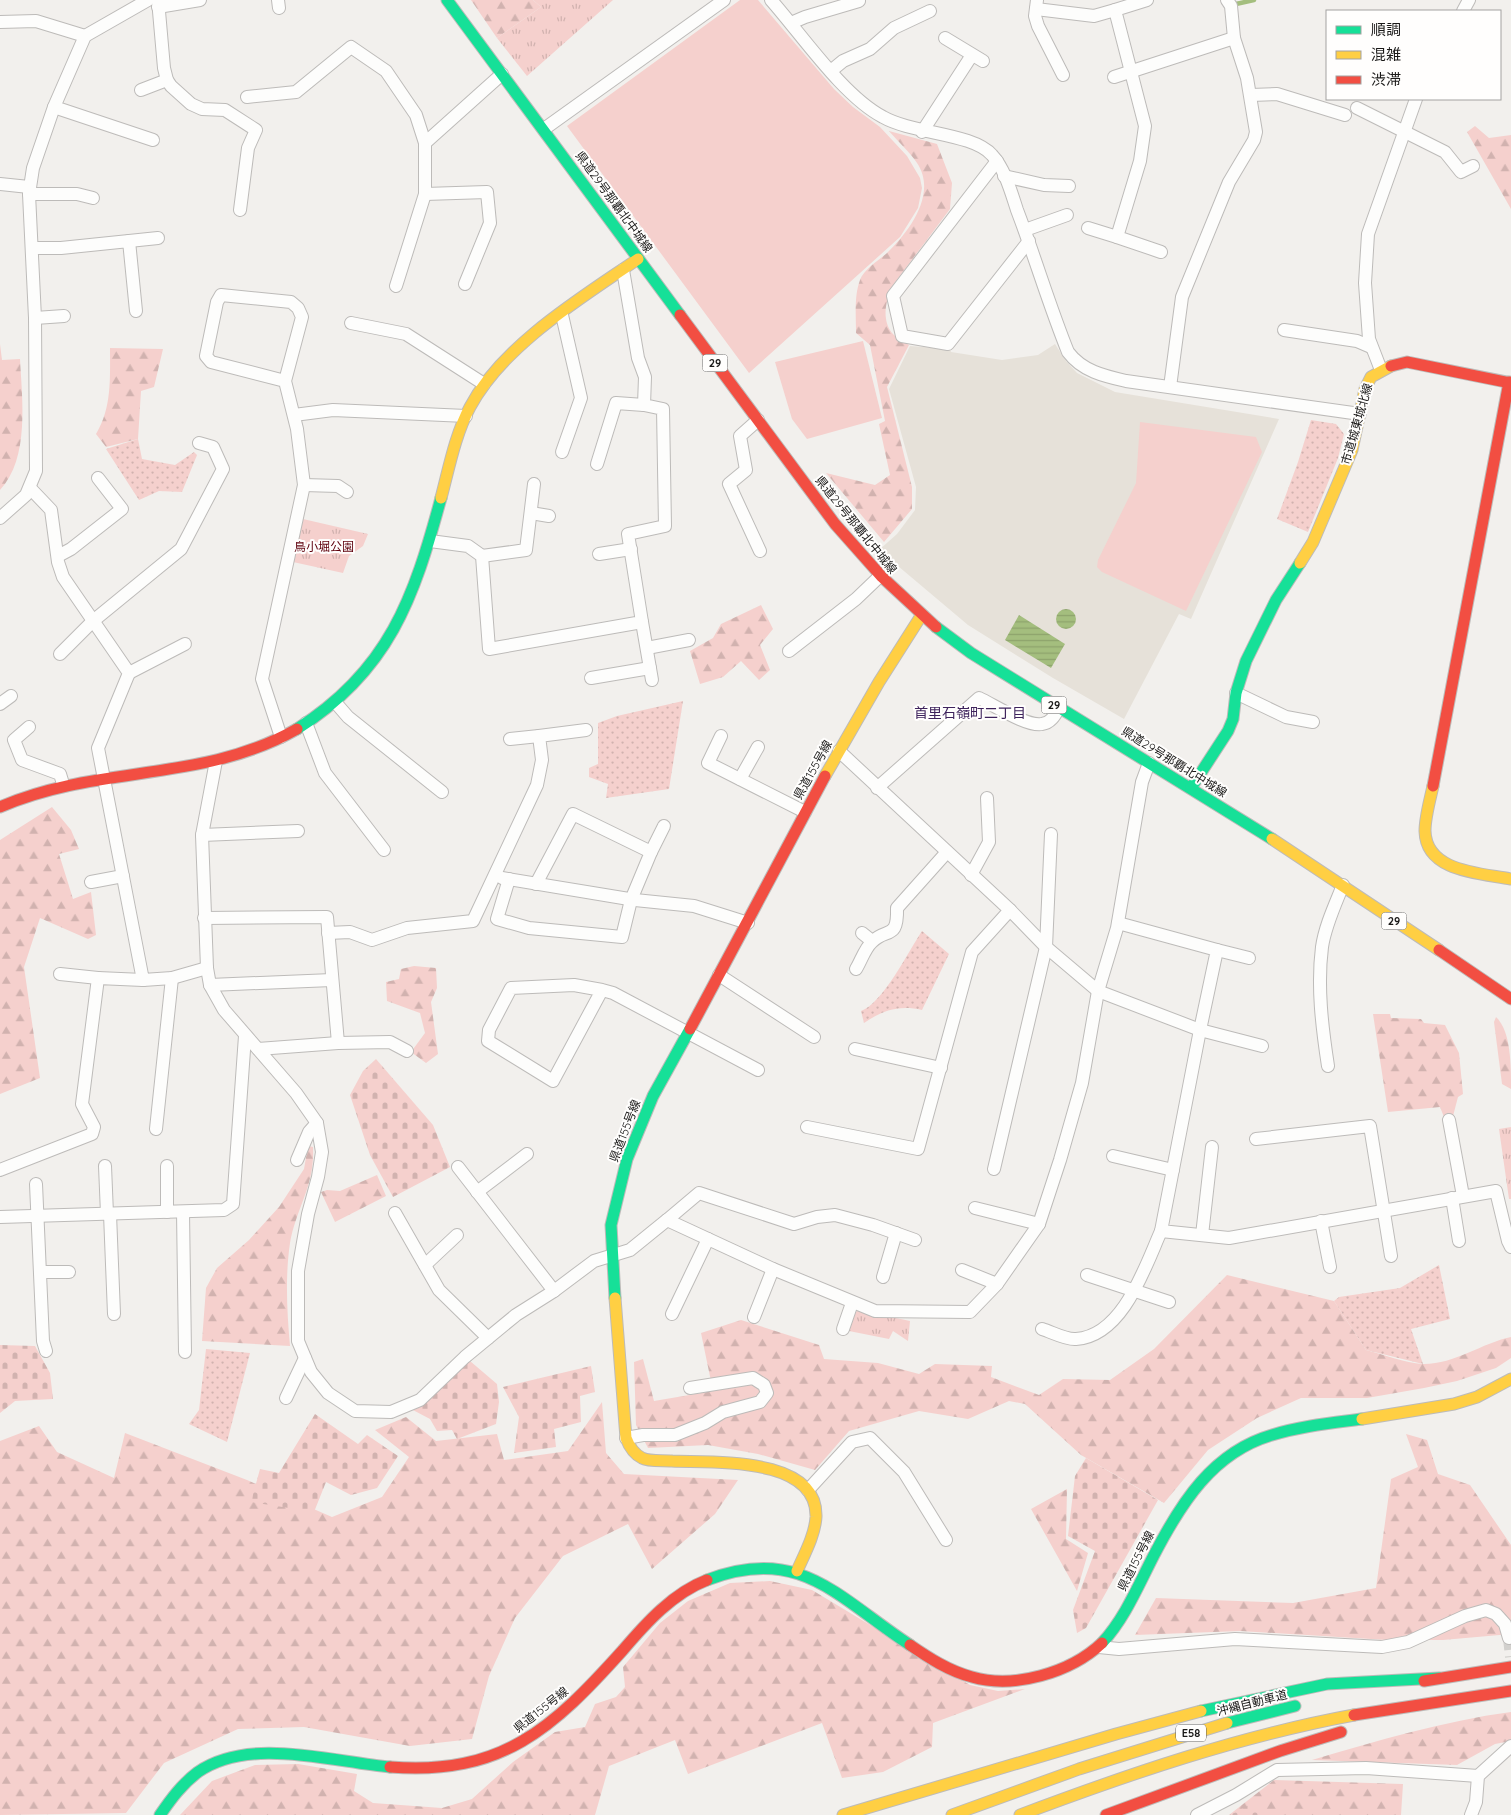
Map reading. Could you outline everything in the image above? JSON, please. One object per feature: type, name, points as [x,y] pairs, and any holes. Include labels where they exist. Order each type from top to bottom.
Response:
[{"type":"main road","name":"県道29号那覇北中城線","points":[[448,0],[835,524],[879,577],[921,616],[971,653],[1148,763],[1192,788],[1343,885],[1511,999]]},
{"type":"main road","points":[[0,807],[30,794],[63,784],[216,761],[250,751],[306,723],[336,702],[375,661],[400,622],[416,587],[453,453],[466,416],[484,384],[502,363],[562,315],[638,259]]},
{"type":"main road","points":[[1381,370],[1407,362],[1510,382],[1425,828],[1427,845],[1436,858],[1450,865],[1511,879]]},
{"type":"main road","name":"市道城東城北線","points":[[1192,788],[1233,719],[1236,693],[1246,661],[1276,600],[1313,542],[1352,450],[1368,383],[1381,370]]},
{"type":"main road","name":"県道155号線","points":[[626,1438],[611,1225],[627,1159],[652,1096],[748,923],[805,812],[883,674],[921,616]]},
{"type":"main road","name":"県道155号線","points":[[160,1815],[171,1797],[191,1777],[216,1762],[236,1755],[283,1752],[351,1762],[418,1768],[443,1767],[472,1762],[499,1753],[527,1740],[566,1711],[661,1608],[698,1583],[726,1573],[751,1568],[775,1567],[797,1571],[826,1586],[920,1650],[967,1676],[994,1680],[1039,1676],[1065,1668],[1086,1657],[1099,1647],[1125,1612],[1186,1498],[1209,1473],[1231,1454],[1252,1442],[1300,1428],[1454,1404],[1477,1397],[1511,1379]]},
{"type":"main road","points":[[626,1438],[635,1454],[643,1459],[756,1466],[785,1474],[808,1490],[814,1501],[816,1518],[812,1535],[797,1571]]},
{"type":"main road","points":[[1346,1695],[1511,1667]]},
{"type":"main road","points":[[843,1815],[1116,1734],[1221,1706],[1327,1684],[1439,1678]]},
{"type":"main road","name":"E58","points":[[1020,1815],[1115,1780],[1203,1752],[1319,1722],[1511,1691]]},
{"type":"main road","name":"沖縄自動車道","points":[[952,1815],[1091,1763],[1175,1737],[1310,1703]]},
{"type":"main road","points":[[1106,1815],[1280,1751],[1428,1704]]},
{"type":"street","points":[[0,518],[26,495],[36,471],[35,318],[30,190],[39,149],[54,107],[85,36],[155,2],[200,0]]},
{"type":"street","points":[[544,129],[724,0]]},
{"type":"street","points":[[771,0],[867,107],[892,122],[922,132],[973,142],[987,150],[997,161],[1027,235],[1064,351],[1079,364],[1094,372],[1126,381],[1360,414]]},
{"type":"street","points":[[1063,76],[1038,26],[1035,16],[1036,5],[1087,16],[1147,0]]},
{"type":"street","points":[[1170,388],[1182,298],[1229,182],[1254,140],[1256,123],[1251,95],[1234,38],[1231,6],[1227,0]]},
{"type":"street","points":[[792,23],[805,16],[859,1]]},
{"type":"street","points":[[155,2],[167,80],[191,104],[202,109],[225,110],[256,130],[248,148],[240,210]]},
{"type":"street","points":[[1115,10],[1144,126],[1140,161],[1117,237]]},
{"type":"street","points":[[832,70],[843,61],[870,49],[894,28],[930,11]]},
{"type":"street","points":[[0,22],[36,21],[85,36]]},
{"type":"street","points":[[922,132],[978,58],[945,38]]},
{"type":"street","points":[[1114,77],[1234,38]]},
{"type":"street","points":[[247,97],[296,92],[352,47],[386,71],[416,115],[425,143],[425,194],[396,286]]},
{"type":"street","points":[[425,143],[502,74]]},
{"type":"street","points":[[141,90],[167,80]]},
{"type":"street","points":[[1251,95],[1277,94],[1345,115]]},
{"type":"street","name":"市道城東城北線","points":[[1381,370],[1372,346],[1365,283],[1368,234],[1416,100]]},
{"type":"street","points":[[54,107],[153,140]]},
{"type":"street","points":[[1357,108],[1446,152],[1461,172],[1473,166]]},
{"type":"street","points":[[997,161],[893,296],[902,336],[948,344],[1027,235],[1067,216]]},
{"type":"street","points":[[1004,176],[1044,185],[1069,186]]},
{"type":"street","points":[[0,184],[30,190],[78,194],[93,198]]},
{"type":"street","points":[[425,194],[487,192],[490,223],[465,284]]},
{"type":"street","points":[[1088,228],[1161,252]]},
{"type":"street","points":[[33,248],[55,248],[158,238]]},
{"type":"street","points":[[129,241],[136,311]]},
{"type":"street","points":[[623,270],[638,358],[645,377],[644,405]]},
{"type":"street","points":[[281,737],[262,680],[304,485],[294,415],[285,381],[302,317],[298,308],[291,302],[220,295],[206,356],[211,362],[285,381]]},
{"type":"street","points":[[562,315],[581,398],[562,452]]},
{"type":"street","points":[[35,318],[64,316]]},
{"type":"street","points":[[351,323],[406,334],[484,384]]},
{"type":"street","points":[[1284,330],[1357,341],[1372,346]]},
{"type":"street","points":[[591,678],[651,674],[628,534],[665,526],[663,409],[644,405],[616,403],[597,464]]},
{"type":"street","points":[[294,415],[333,410],[466,416]]},
{"type":"street","points":[[758,420],[740,436],[746,470],[729,484],[760,551]]},
{"type":"street","points":[[60,654],[93,621],[180,549],[224,469],[213,446],[200,443]]},
{"type":"street","points":[[58,556],[71,549],[122,509],[98,478]]},
{"type":"street","points":[[430,541],[468,546],[482,556],[526,550],[534,484]]},
{"type":"street","points":[[304,485],[338,486],[347,492]]},
{"type":"street","points":[[30,488],[51,510],[63,577],[129,673]]},
{"type":"street","points":[[531,514],[549,516]]},
{"type":"street","points":[[599,554],[631,549]]},
{"type":"street","points":[[482,556],[489,649],[642,622]]},
{"type":"street","points":[[789,651],[856,599],[879,577]]},
{"type":"street","points":[[647,648],[689,640]]},
{"type":"street","points":[[143,980],[98,748],[129,673],[185,644]]},
{"type":"street","points":[[1236,693],[1286,717],[1313,722]]},
{"type":"street","points":[[0,704],[11,696]]},
{"type":"street","points":[[877,788],[979,698],[1023,720],[1041,725],[1050,721],[1059,708]]},
{"type":"street","points":[[336,702],[348,717],[442,792]]},
{"type":"street","points":[[306,723],[325,773],[384,850]]},
{"type":"street","points":[[28,727],[14,740],[22,760],[60,774],[63,784]]},
{"type":"street","points":[[510,739],[586,730]]},
{"type":"street","points":[[328,933],[350,932],[372,940],[407,928],[473,921],[537,785],[542,760],[539,736]]},
{"type":"street","points":[[721,736],[708,763],[805,812]]},
{"type":"street","points":[[740,779],[758,747]]},
{"type":"street","points":[[839,751],[1010,910],[1046,947],[1098,991],[1200,1030],[1262,1046]]},
{"type":"street","points":[[216,761],[202,835],[206,968],[215,998],[245,1036],[296,1093],[317,1123],[322,1152],[318,1177],[308,1214],[298,1272],[298,1341],[311,1372],[328,1392],[355,1411],[391,1412],[420,1400],[516,1315],[554,1291],[594,1261],[630,1250],[699,1193],[794,1224],[817,1217],[835,1215],[873,1225],[915,1240]]},
{"type":"street","points":[[667,1220],[773,1269],[852,1303],[875,1310],[970,1312],[997,1284],[1039,1224],[1082,1083],[1098,991],[1118,923],[1142,782],[1148,763]]},
{"type":"street","points":[[971,875],[989,842],[987,798]]},
{"type":"street","points":[[536,884],[573,814],[651,852]]},
{"type":"street","points":[[509,879],[497,919],[529,928],[622,937],[631,900],[664,826]]},
{"type":"street","points":[[202,835],[298,831]]},
{"type":"street","points":[[994,1169],[1046,947],[1051,834]]},
{"type":"street","points":[[856,969],[867,937],[890,933],[897,922],[897,908],[947,852]]},
{"type":"street","points":[[91,882],[123,876]]},
{"type":"street","points":[[495,876],[631,900],[694,906],[748,923]]},
{"type":"street","points":[[1328,1066],[1321,995],[1322,946],[1332,912],[1343,885]]},
{"type":"street","points":[[807,1127],[918,1149],[972,952],[1010,910]]},
{"type":"street","points":[[204,918],[326,917],[338,1043]]},
{"type":"street","points":[[1118,923],[1249,958]]},
{"type":"street","points":[[1042,1329],[1074,1340],[1091,1335],[1116,1318],[1134,1290],[1161,1231],[1217,950]]},
{"type":"street","points":[[60,974],[143,980],[172,978],[206,968]]},
{"type":"street","points":[[719,975],[814,1037]]},
{"type":"street","points":[[0,1170],[92,1134],[94,1127],[82,1104],[98,978]]},
{"type":"street","points":[[156,1129],[172,978]]},
{"type":"street","points":[[210,985],[332,980]]},
{"type":"street","points":[[602,990],[553,1081],[488,1041],[489,1030],[511,988],[574,984],[602,990],[613,993],[758,1070]]},
{"type":"street","points":[[0,1218],[224,1210],[233,1204],[245,1036]]},
{"type":"street","points":[[258,1049],[338,1043],[390,1042],[407,1051]]},
{"type":"street","points":[[855,1049],[940,1068]]},
{"type":"street","points":[[1449,1120],[1460,1241]]},
{"type":"street","points":[[297,1160],[309,1132],[317,1123]]},
{"type":"street","points":[[1256,1139],[1370,1126],[1391,1256]]},
{"type":"street","points":[[1202,1235],[1212,1147]]},
{"type":"street","points":[[478,1192],[497,1169],[527,1154]]},
{"type":"street","points":[[1113,1156],[1173,1170]]},
{"type":"street","points":[[105,1166],[114,1314]]},
{"type":"street","points":[[167,1166],[167,1212]]},
{"type":"street","points":[[458,1167],[554,1291]]},
{"type":"street","points":[[36,1184],[43,1341],[46,1351]]},
{"type":"street","points":[[1161,1231],[1229,1238],[1496,1190],[1508,1242],[1511,1247]]},
{"type":"street","points":[[975,1208],[1039,1224]]},
{"type":"street","points":[[183,1212],[185,1352]]},
{"type":"street","points":[[395,1213],[439,1290],[488,1338]]},
{"type":"street","points":[[1321,1221],[1330,1268]]},
{"type":"street","points":[[883,1277],[896,1233]]},
{"type":"street","points":[[425,1265],[457,1235]]},
{"type":"street","points":[[672,1314],[708,1238]]},
{"type":"street","points":[[754,1317],[773,1269]]},
{"type":"street","points":[[962,1270],[997,1284]]},
{"type":"street","points":[[40,1272],[69,1272]]},
{"type":"street","points":[[1087,1275],[1169,1302]]},
{"type":"street","points":[[843,1329],[852,1303]]},
{"type":"street","points":[[286,1398],[306,1358]]},
{"type":"street","points":[[626,1438],[643,1435],[675,1434],[705,1423],[722,1412],[760,1402],[767,1393],[764,1385],[752,1378],[690,1388]]},
{"type":"street","points":[[808,1490],[852,1442],[870,1438],[904,1472],[946,1540]]},
{"type":"street","points":[[1099,1647],[1119,1649],[1235,1639],[1382,1646],[1408,1642],[1458,1618],[1486,1610],[1496,1614],[1505,1624],[1509,1638]]},
{"type":"street","points":[[1471,1815],[1476,1802],[1478,1776],[1511,1746]]},
{"type":"street","points":[[1197,1815],[1236,1795],[1277,1770],[1366,1768],[1478,1776]]},
{"type":"shaded area","points":[[1055,344],[1066,361],[1077,373],[1115,392],[1279,419],[1191,619],[1179,614],[1124,719],[1053,678],[968,625],[879,550],[897,534],[915,510],[916,487],[889,389],[910,346],[950,349],[951,352],[1002,360],[1038,355]]},
{"type":"shaded area","points":[[1062,609],[1070,609],[1076,615],[1076,623],[1070,629],[1062,629],[1056,623],[1056,615]]},
{"type":"shaded area","points":[[1019,615],[1065,644],[1051,668],[1005,640]]},
{"type":"green space","points":[[471,0],[533,0],[541,7],[497,38]]},
{"type":"green space","points":[[533,0],[613,0],[527,76],[497,38],[541,7]]},
{"type":"green space","points":[[740,0],[758,0],[834,89],[853,107],[880,127],[907,156],[920,178],[922,188],[918,208],[900,237],[749,373],[567,126]]},
{"type":"green space","points":[[1475,126],[1489,138],[1511,135],[1511,209],[1467,132]]},
{"type":"green space","points":[[889,131],[937,144],[952,183],[950,209],[893,285],[888,296],[886,315],[889,327],[896,337],[909,345],[887,387],[912,487],[912,509],[884,542],[826,473],[875,485],[890,475],[879,424],[885,421],[870,345],[856,333],[857,293],[864,273],[895,245],[911,224],[918,212],[924,187],[923,175],[917,163]]},
{"type":"green space","points":[[863,341],[882,418],[807,439],[792,419],[775,362]]},
{"type":"green space","points":[[0,344],[2,360],[20,359],[22,428],[16,462],[10,477],[0,490]]},
{"type":"green space","points":[[110,348],[163,349],[154,387],[141,391],[138,439],[106,447],[96,434],[105,414],[109,392]]},
{"type":"green space","points":[[1311,420],[1336,424],[1344,434],[1338,458],[1308,532],[1277,519]]},
{"type":"green space","points":[[1140,422],[1256,437],[1262,452],[1186,611],[1102,572],[1097,567],[1098,560],[1136,483]]},
{"type":"green space","points":[[138,439],[142,459],[175,465],[194,452],[197,455],[182,492],[159,491],[139,500],[106,449]]},
{"type":"green space","name":"鳥小堀公園","points":[[303,519],[368,534],[363,546],[349,556],[343,573],[293,562]]},
{"type":"green space","points":[[761,605],[773,629],[760,645],[770,670],[759,680],[741,661],[723,677],[700,684],[690,651],[713,638],[721,624]]},
{"type":"green space","points":[[683,701],[669,789],[606,798],[608,784],[589,777],[589,768],[598,764],[598,723],[617,716]]},
{"type":"green space","points":[[52,807],[71,830],[79,849],[59,854],[73,899],[91,892],[96,935],[88,939],[40,918],[24,967],[40,1078],[0,1094],[0,840]]},
{"type":"green space","points":[[922,931],[949,954],[922,1010],[899,1008],[878,1015],[864,1023],[861,1011],[878,998],[886,988]]},
{"type":"green space","points":[[414,966],[436,968],[437,988],[431,1002],[438,1054],[426,1063],[411,1052],[425,1033],[420,1013],[387,1001],[386,982],[399,979],[401,969]]},
{"type":"green space","points":[[1373,1014],[1390,1014],[1391,1018],[1421,1019],[1424,1023],[1445,1025],[1459,1053],[1463,1094],[1458,1097],[1453,1116],[1444,1117],[1440,1107],[1388,1112]]},
{"type":"green space","points":[[1496,1017],[1505,1031],[1509,1049],[1511,1089],[1502,1084],[1494,1022]]},
{"type":"green space","points":[[376,1059],[433,1125],[450,1167],[393,1197],[370,1155],[350,1095],[363,1071]]},
{"type":"green space","points":[[1511,1127],[1511,1199],[1509,1199],[1499,1129]]},
{"type":"green space","points":[[308,1146],[313,1147],[311,1174],[293,1230],[288,1256],[287,1294],[290,1346],[202,1341],[206,1288],[217,1268],[249,1240],[279,1207],[304,1169]]},
{"type":"green space","points":[[377,1175],[386,1196],[335,1222],[321,1192],[327,1190],[340,1191]]},
{"type":"green space","points":[[1439,1265],[1450,1319],[1411,1329],[1423,1364],[1366,1350],[1334,1301],[1339,1297],[1400,1288]]},
{"type":"green space","points":[[1227,1275],[1334,1301],[1366,1350],[1409,1362],[1434,1363],[1445,1361],[1511,1337],[1511,1358],[1496,1368],[1457,1381],[1424,1388],[1367,1398],[1301,1398],[1257,1418],[1208,1450],[1164,1503],[1081,1455],[1025,1404],[1009,1401],[968,1419],[919,1411],[849,1431],[815,1470],[758,1454],[708,1445],[648,1448],[636,1425],[634,1362],[643,1359],[654,1401],[713,1391],[701,1333],[741,1320],[819,1345],[824,1359],[878,1363],[919,1374],[935,1364],[992,1366],[991,1377],[1039,1395],[1063,1379],[1110,1380],[1154,1349]]},
{"type":"green space","points":[[859,1310],[910,1321],[908,1341],[893,1331],[889,1339],[849,1331],[854,1313]]},
{"type":"green space","points":[[0,1345],[35,1346],[50,1373],[53,1399],[15,1401],[0,1413]]},
{"type":"green space","points":[[206,1349],[250,1353],[227,1442],[189,1424],[199,1410]]},
{"type":"green space","points":[[470,1361],[497,1384],[499,1402],[496,1424],[457,1439],[452,1430],[437,1431],[430,1419],[411,1409]]},
{"type":"green space","points":[[591,1366],[595,1392],[580,1396],[581,1422],[554,1429],[556,1447],[514,1453],[519,1417],[503,1387]]},
{"type":"green space","points":[[602,1402],[606,1453],[624,1474],[738,1480],[715,1514],[652,1569],[628,1524],[563,1556],[515,1618],[489,1676],[472,1739],[410,1746],[304,1727],[238,1729],[164,1763],[126,1813],[0,1815],[0,1441],[39,1426],[57,1452],[114,1478],[125,1433],[247,1480],[332,1517],[382,1497],[409,1457],[375,1430],[406,1417],[436,1441],[497,1434],[504,1460],[568,1451]]},
{"type":"green space","points":[[315,1414],[358,1444],[367,1435],[398,1456],[377,1488],[351,1495],[326,1482],[314,1512],[251,1502],[260,1469],[279,1473]]},
{"type":"green space","points":[[1406,1434],[1427,1440],[1438,1474],[1470,1485],[1511,1545],[1511,1634],[1443,1640],[1387,1640],[1240,1631],[1135,1635],[1156,1598],[1293,1603],[1376,1588],[1391,1479],[1418,1467]]},
{"type":"green space","points":[[1086,1458],[1158,1500],[1086,1628],[1077,1633],[1073,1610],[1095,1551],[1068,1536],[1075,1476]]},
{"type":"green space","points":[[1067,1489],[1066,1539],[1088,1553],[1077,1591],[1031,1509]]},
{"type":"green space","points":[[770,1581],[812,1590],[970,1685],[998,1691],[1025,1689],[933,1723],[932,1747],[883,1772],[842,1778],[822,1723],[688,1774],[675,1740],[609,1766],[595,1815],[180,1815],[212,1781],[255,1765],[298,1764],[357,1774],[354,1791],[373,1803],[442,1808],[472,1799],[513,1762],[555,1732],[585,1727],[595,1704],[616,1697],[625,1687],[623,1667],[660,1623],[688,1601],[730,1583]]},
{"type":"green space","points":[[1511,1712],[1511,1741],[1495,1744],[1457,1765],[1312,1760],[1435,1726]]},
{"type":"green space","points":[[1274,1780],[1403,1784],[1401,1815],[1229,1815]]},
{"type":"green space","points":[[1253,1803],[1260,1815],[1230,1815]]},
{"type":"waterway","points":[[1236,4],[1254,0]]},
{"type":"tunnel","points":[[1509,1638],[1511,1657]]},
{"type":"traffic: fast","points":[[447,0],[680,315]]},
{"type":"traffic: fast","points":[[297,729],[328,707],[355,682],[376,657],[408,600],[420,568],[441,498]]},
{"type":"traffic: fast","points":[[1191,788],[1228,731],[1233,719],[1236,693],[1246,661],[1276,600],[1300,563]]},
{"type":"traffic: fast","points":[[936,627],[971,653],[1272,839]]},
{"type":"traffic: fast","points":[[615,1298],[611,1225],[627,1159],[653,1096],[690,1029]]},
{"type":"traffic: fast","points":[[1102,1643],[1118,1623],[1176,1517],[1201,1482],[1216,1467],[1232,1454],[1251,1443],[1272,1435],[1305,1427],[1362,1419]]},
{"type":"traffic: fast","points":[[707,1580],[739,1571],[768,1568],[793,1572],[816,1581],[839,1594],[910,1645]]},
{"type":"traffic: fast","points":[[1201,1711],[1327,1684],[1439,1678]]},
{"type":"traffic: fast","points":[[1227,1723],[1295,1706]]},
{"type":"traffic: fast","points":[[160,1815],[177,1792],[198,1772],[219,1761],[242,1755],[266,1753],[292,1754],[390,1767]]},
{"type":"traffic: slow","points":[[441,498],[460,429],[470,407],[484,384],[502,363],[545,324],[638,259]]},
{"type":"traffic: slow","points":[[1300,563],[1313,542],[1352,450],[1365,389],[1371,377],[1391,366]]},
{"type":"traffic: slow","points":[[825,776],[879,682],[921,616]]},
{"type":"traffic: slow","points":[[1433,786],[1425,831],[1428,845],[1435,855],[1444,863],[1457,868],[1511,879]]},
{"type":"traffic: slow","points":[[1272,839],[1439,950]]},
{"type":"traffic: slow","points":[[615,1298],[626,1438],[630,1447],[639,1456],[649,1460],[712,1462],[760,1467],[782,1473],[800,1483],[812,1497],[816,1517],[811,1538],[797,1571]]},
{"type":"traffic: slow","points":[[1362,1419],[1454,1404],[1477,1397],[1511,1379]]},
{"type":"traffic: slow","points":[[843,1815],[1116,1734],[1201,1711]]},
{"type":"traffic: slow","points":[[1020,1815],[1102,1785],[1227,1745],[1354,1715]]},
{"type":"traffic: slow","points":[[952,1815],[1079,1769],[1227,1723]]},
{"type":"traffic: jam","points":[[680,315],[835,524],[882,577],[936,627]]},
{"type":"traffic: jam","points":[[1391,366],[1407,362],[1511,383]]},
{"type":"traffic: jam","points":[[1433,786],[1509,382]]},
{"type":"traffic: jam","points":[[0,807],[37,794],[75,784],[187,766],[224,758],[261,746],[297,729]]},
{"type":"traffic: jam","points":[[690,1029],[825,776]]},
{"type":"traffic: jam","points":[[1439,950],[1511,999]]},
{"type":"traffic: jam","points":[[390,1767],[429,1768],[464,1763],[494,1755],[522,1741],[548,1724],[573,1702],[661,1610],[683,1593],[707,1580]]},
{"type":"traffic: jam","points":[[910,1645],[924,1655],[955,1671],[972,1677],[1006,1681],[1041,1676],[1058,1670],[1089,1654],[1102,1643]]},
{"type":"traffic: jam","points":[[1424,1681],[1511,1667]]},
{"type":"traffic: jam","points":[[1354,1715],[1511,1691]]},
{"type":"traffic: jam","points":[[1106,1815],[1280,1751],[1341,1732]]},
{"type":"district","name":"首里石嶺町二丁目","points":[[970,713]]}]
